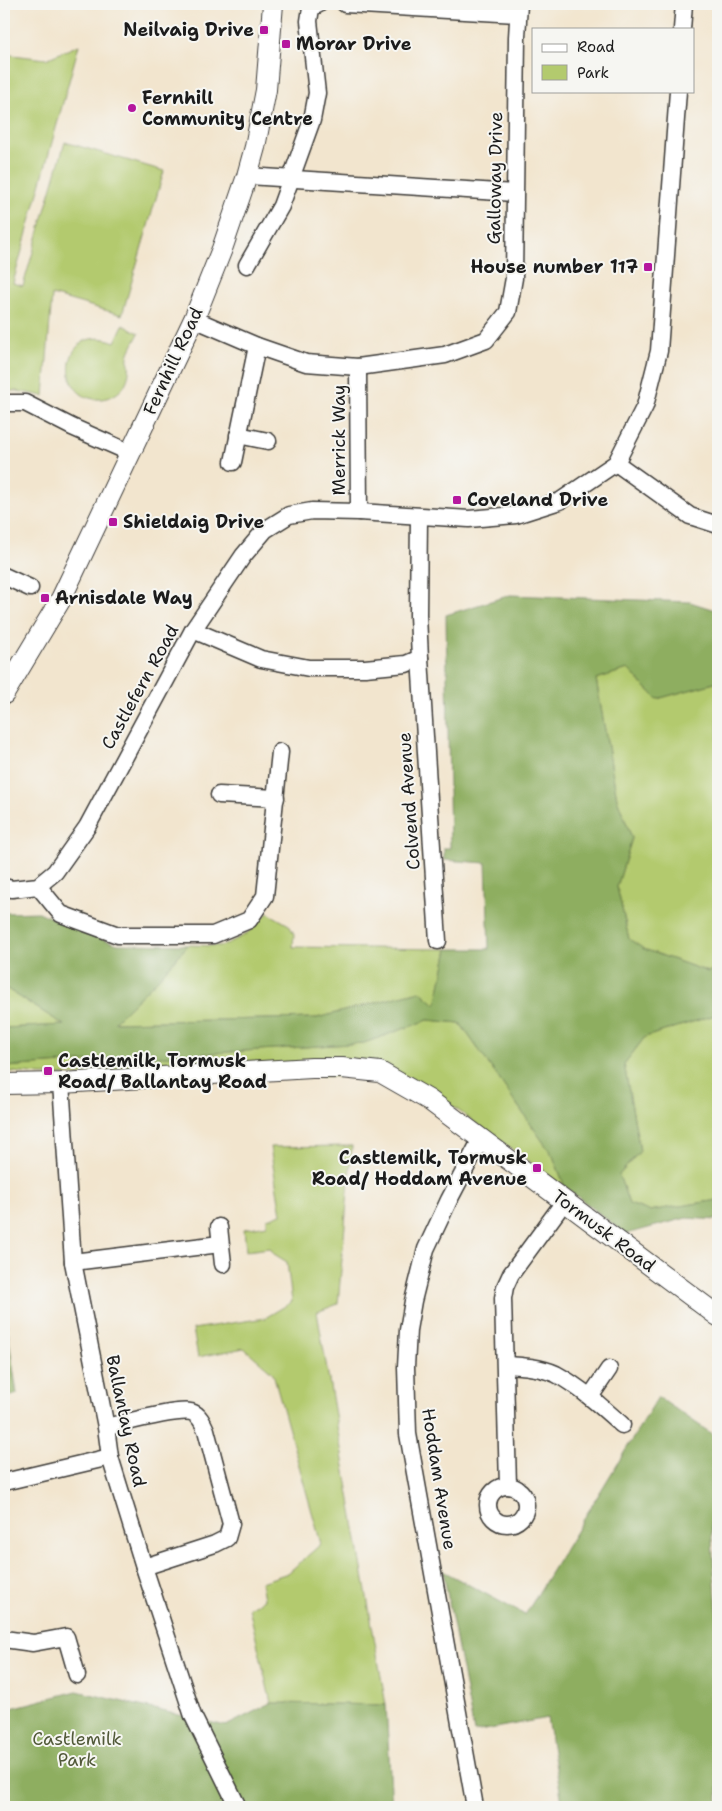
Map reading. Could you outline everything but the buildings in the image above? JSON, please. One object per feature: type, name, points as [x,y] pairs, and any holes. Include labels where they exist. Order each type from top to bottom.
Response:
[{"type":"street","name":"Fernhill Road","points":[[4,694],[61,599],[194,319],[222,249],[255,147],[266,90],[273,4]]},
{"type":"street","points":[[247,265],[281,206],[312,120],[317,93],[309,21],[311,8],[318,4]]},
{"type":"street","points":[[345,4],[519,9]]},
{"type":"street","points":[[682,28],[684,4]]},
{"type":"street","name":"Galloway Drive","points":[[194,319],[257,346],[306,363],[358,367],[445,355],[486,340],[508,312],[514,278],[514,193],[519,9]]},
{"type":"street","name":"Castlefern Road","points":[[38,886],[55,872],[87,827],[193,630],[243,556],[265,530],[290,515],[312,511],[470,519],[516,515],[560,501],[616,463],[645,406],[659,351],[678,92]]},
{"type":"street","points":[[247,176],[514,193]]},
{"type":"street","points":[[233,462],[257,346]]},
{"type":"street","name":"Merrick Way","points":[[358,367],[359,512]]},
{"type":"street","points":[[4,403],[25,403],[130,453]]},
{"type":"street","points":[[238,435],[268,441]]},
{"type":"street","points":[[616,463],[690,516],[718,525]]},
{"type":"street","name":"Colvend Avenue","points":[[419,517],[418,615],[438,942]]},
{"type":"street","points":[[4,576],[30,588]]},
{"type":"street","points":[[193,630],[261,659],[309,668],[365,668],[406,664],[420,658]]},
{"type":"street","points":[[4,887],[12,889],[38,886],[60,914],[118,934],[212,935],[250,920],[265,896],[280,752]]},
{"type":"street","points":[[219,795],[276,798]]},
{"type":"street","name":"Tormusk Road","points":[[4,1084],[61,1083],[312,1068],[342,1068],[380,1072],[429,1100],[718,1316]]},
{"type":"street","name":"Ballantay Road","points":[[61,1083],[73,1262],[106,1427],[110,1457],[193,1716],[238,1807]]},
{"type":"street","name":"Hoddam Avenue","points":[[475,1807],[408,1434],[406,1367],[408,1330],[426,1249],[481,1139]]},
{"type":"street","points":[[508,1486],[503,1298],[505,1286],[511,1274],[564,1202]]},
{"type":"street","points":[[219,1227],[223,1264]]},
{"type":"street","points":[[73,1262],[220,1244]]},
{"type":"street","points":[[506,1364],[527,1366],[556,1374],[590,1397],[622,1425]]},
{"type":"street","points":[[590,1397],[609,1369]]},
{"type":"street","points":[[106,1427],[176,1413],[193,1412],[201,1420],[206,1430],[230,1524],[227,1538],[215,1544],[144,1567]]},
{"type":"street","points":[[4,1482],[110,1457]]},
{"type":"street","points":[[4,1639],[33,1643],[66,1637],[77,1676]]},
{"type":"green space","points":[[79,45],[13,283],[23,286],[65,142],[164,171],[122,315],[52,295],[44,396],[17,391],[4,391],[4,54],[46,59]]},
{"type":"green space","points":[[123,325],[139,333],[129,354],[128,379],[120,391],[108,398],[86,397],[76,389],[70,377],[70,364],[74,351],[83,342],[96,338],[115,342]]},
{"type":"green space","points":[[510,595],[690,602],[718,611],[718,682],[657,699],[628,669],[596,679],[617,799],[632,838],[617,887],[629,939],[644,949],[708,972],[718,967],[718,1014],[645,1037],[624,1064],[640,1151],[619,1175],[629,1204],[649,1211],[718,1200],[718,1220],[686,1218],[626,1234],[565,1187],[553,1156],[460,1023],[428,1020],[364,1043],[4,1067],[4,1028],[64,1025],[4,987],[4,913],[39,912],[78,931],[118,944],[188,945],[157,980],[114,1022],[317,1018],[420,991],[436,1005],[448,949],[489,949],[486,863],[444,860],[444,848],[450,848],[446,615]]},
{"type":"green space","points":[[628,669],[657,699],[718,682],[718,967],[709,972],[643,949],[629,939],[617,887],[632,838],[617,799],[596,679]]},
{"type":"green space","points":[[268,913],[289,925],[294,934],[293,947],[448,949],[436,1006],[420,991],[317,1018],[113,1022],[157,980],[188,945],[222,946],[245,935]]},
{"type":"green space","points":[[4,987],[64,1025],[4,1028]]},
{"type":"green space","points":[[718,1014],[718,1200],[649,1211],[629,1204],[619,1175],[640,1151],[624,1064],[645,1037]]},
{"type":"green space","points":[[428,1020],[460,1023],[553,1156],[565,1187],[431,1091],[407,1077],[40,1075],[4,1071],[4,1067],[364,1043]]},
{"type":"green space","points":[[352,1146],[338,1304],[317,1312],[386,1705],[271,1703],[249,1608],[264,1599],[261,1582],[288,1573],[321,1544],[273,1373],[244,1348],[198,1357],[193,1329],[265,1318],[292,1302],[287,1262],[274,1254],[270,1248],[246,1251],[244,1229],[267,1225],[267,1219],[281,1214],[270,1147]]},
{"type":"green space","points":[[4,1306],[17,1394],[4,1398]]},
{"type":"green space","points":[[658,1397],[718,1438],[718,1471],[711,1525],[718,1627],[718,1807],[563,1807],[547,1718],[474,1732],[443,1571],[525,1615]]},
{"type":"green space","name":"Castlemilk Park","points":[[77,1691],[226,1726],[271,1703],[386,1705],[392,1807],[4,1807],[4,1710]]},
{"type":"place","name":"Neilvaig Drive","points":[[264,30]]},
{"type":"place","name":"Morar Drive","points":[[286,44]]},
{"type":"place","name":"Fernhill Community Centre","points":[[132,108]]},
{"type":"place","name":"House number 117","points":[[648,267]]},
{"type":"place","name":"Coveland Drive","points":[[457,500]]},
{"type":"place","name":"Shieldaig Drive","points":[[113,522]]},
{"type":"place","name":"Arnisdale Way","points":[[45,598]]},
{"type":"place","name":"Castlemilk, Tormusk Road/ Ballantay Road","points":[[48,1071]]},
{"type":"place","name":"Castlemilk, Tormusk Road/ Hoddam Avenue","points":[[537,1168]]}]
